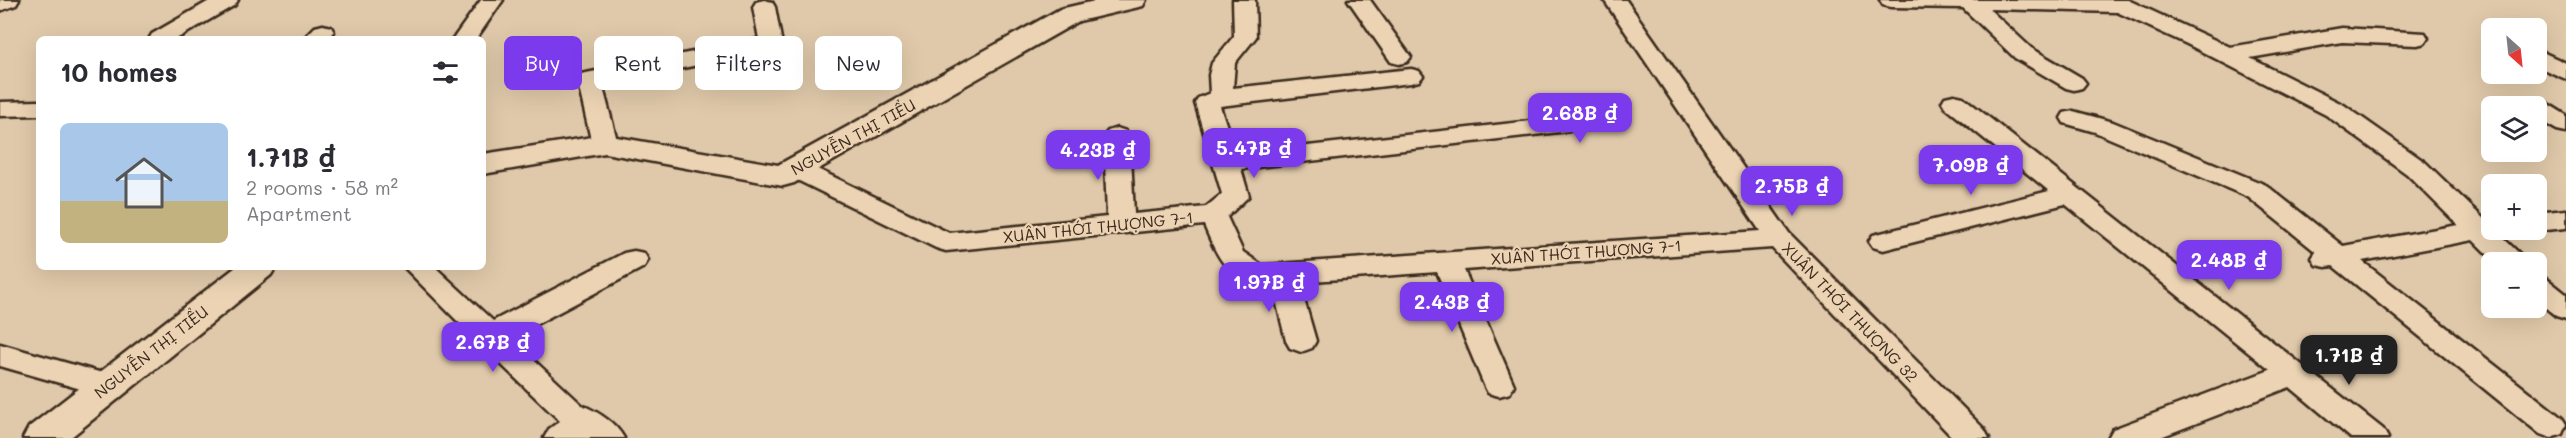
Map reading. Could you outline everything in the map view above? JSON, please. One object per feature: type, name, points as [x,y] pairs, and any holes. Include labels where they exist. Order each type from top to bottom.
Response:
[{"type":"street","points":[[0,4],[8,0]]},
{"type":"street","points":[[165,36],[227,0]]},
{"type":"street","points":[[466,36],[492,0]]},
{"type":"street","name":"NGUYỄN THỊ TIỂU","points":[[486,164],[605,144],[783,176],[1070,15],[1133,0]]},
{"type":"street","points":[[1222,97],[1219,70],[1230,52],[1245,37],[1244,0]]},
{"type":"street","points":[[1213,215],[1236,196],[1207,103],[1222,97],[1405,66],[1359,0]]},
{"type":"street","name":"XUÂN THỚI THƯỢNG 32","points":[[1616,0],[1779,239],[1973,438]]},
{"type":"street","points":[[1891,0],[2107,2],[2121,5],[2335,110],[2416,168],[2481,225]]},
{"type":"street","points":[[1969,2],[2023,53],[2073,83]]},
{"type":"street","points":[[605,144],[589,79],[771,44],[764,7]]},
{"type":"street","points":[[2226,55],[2342,35],[2417,38]]},
{"type":"street","points":[[2547,62],[2566,72]]},
{"type":"street","points":[[1954,102],[2372,438]]},
{"type":"street","points":[[0,109],[36,108]]},
{"type":"street","points":[[2547,113],[2566,125]]},
{"type":"street","points":[[2073,118],[2104,127],[2257,191],[2330,257],[2551,426]]},
{"type":"street","points":[[1226,163],[1611,119]]},
{"type":"street","points":[[1117,136],[1121,225]]},
{"type":"street","name":"XUÂN THỚI THƯỢNG 7-1","points":[[796,169],[946,242],[1213,215],[1231,257],[1257,275],[1779,239]]},
{"type":"street","points":[[1883,241],[2070,194]]},
{"type":"street","points":[[2547,221],[2566,219]]},
{"type":"street","points":[[2330,257],[2481,229]]},
{"type":"street","points":[[2494,240],[2503,252]]},
{"type":"street","points":[[489,336],[634,260]]},
{"type":"street","points":[[1447,262],[1499,385]]},
{"type":"street","name":"NGUYỄN THỊ TIỂU","points":[[43,438],[255,270]]},
{"type":"street","points":[[421,270],[571,413],[584,432]]},
{"type":"street","points":[[1283,273],[1301,341]]},
{"type":"street","points":[[2547,294],[2566,309]]},
{"type":"street","points":[[0,355],[109,386]]},
{"type":"street","points":[[2124,438],[2294,373]]}]
